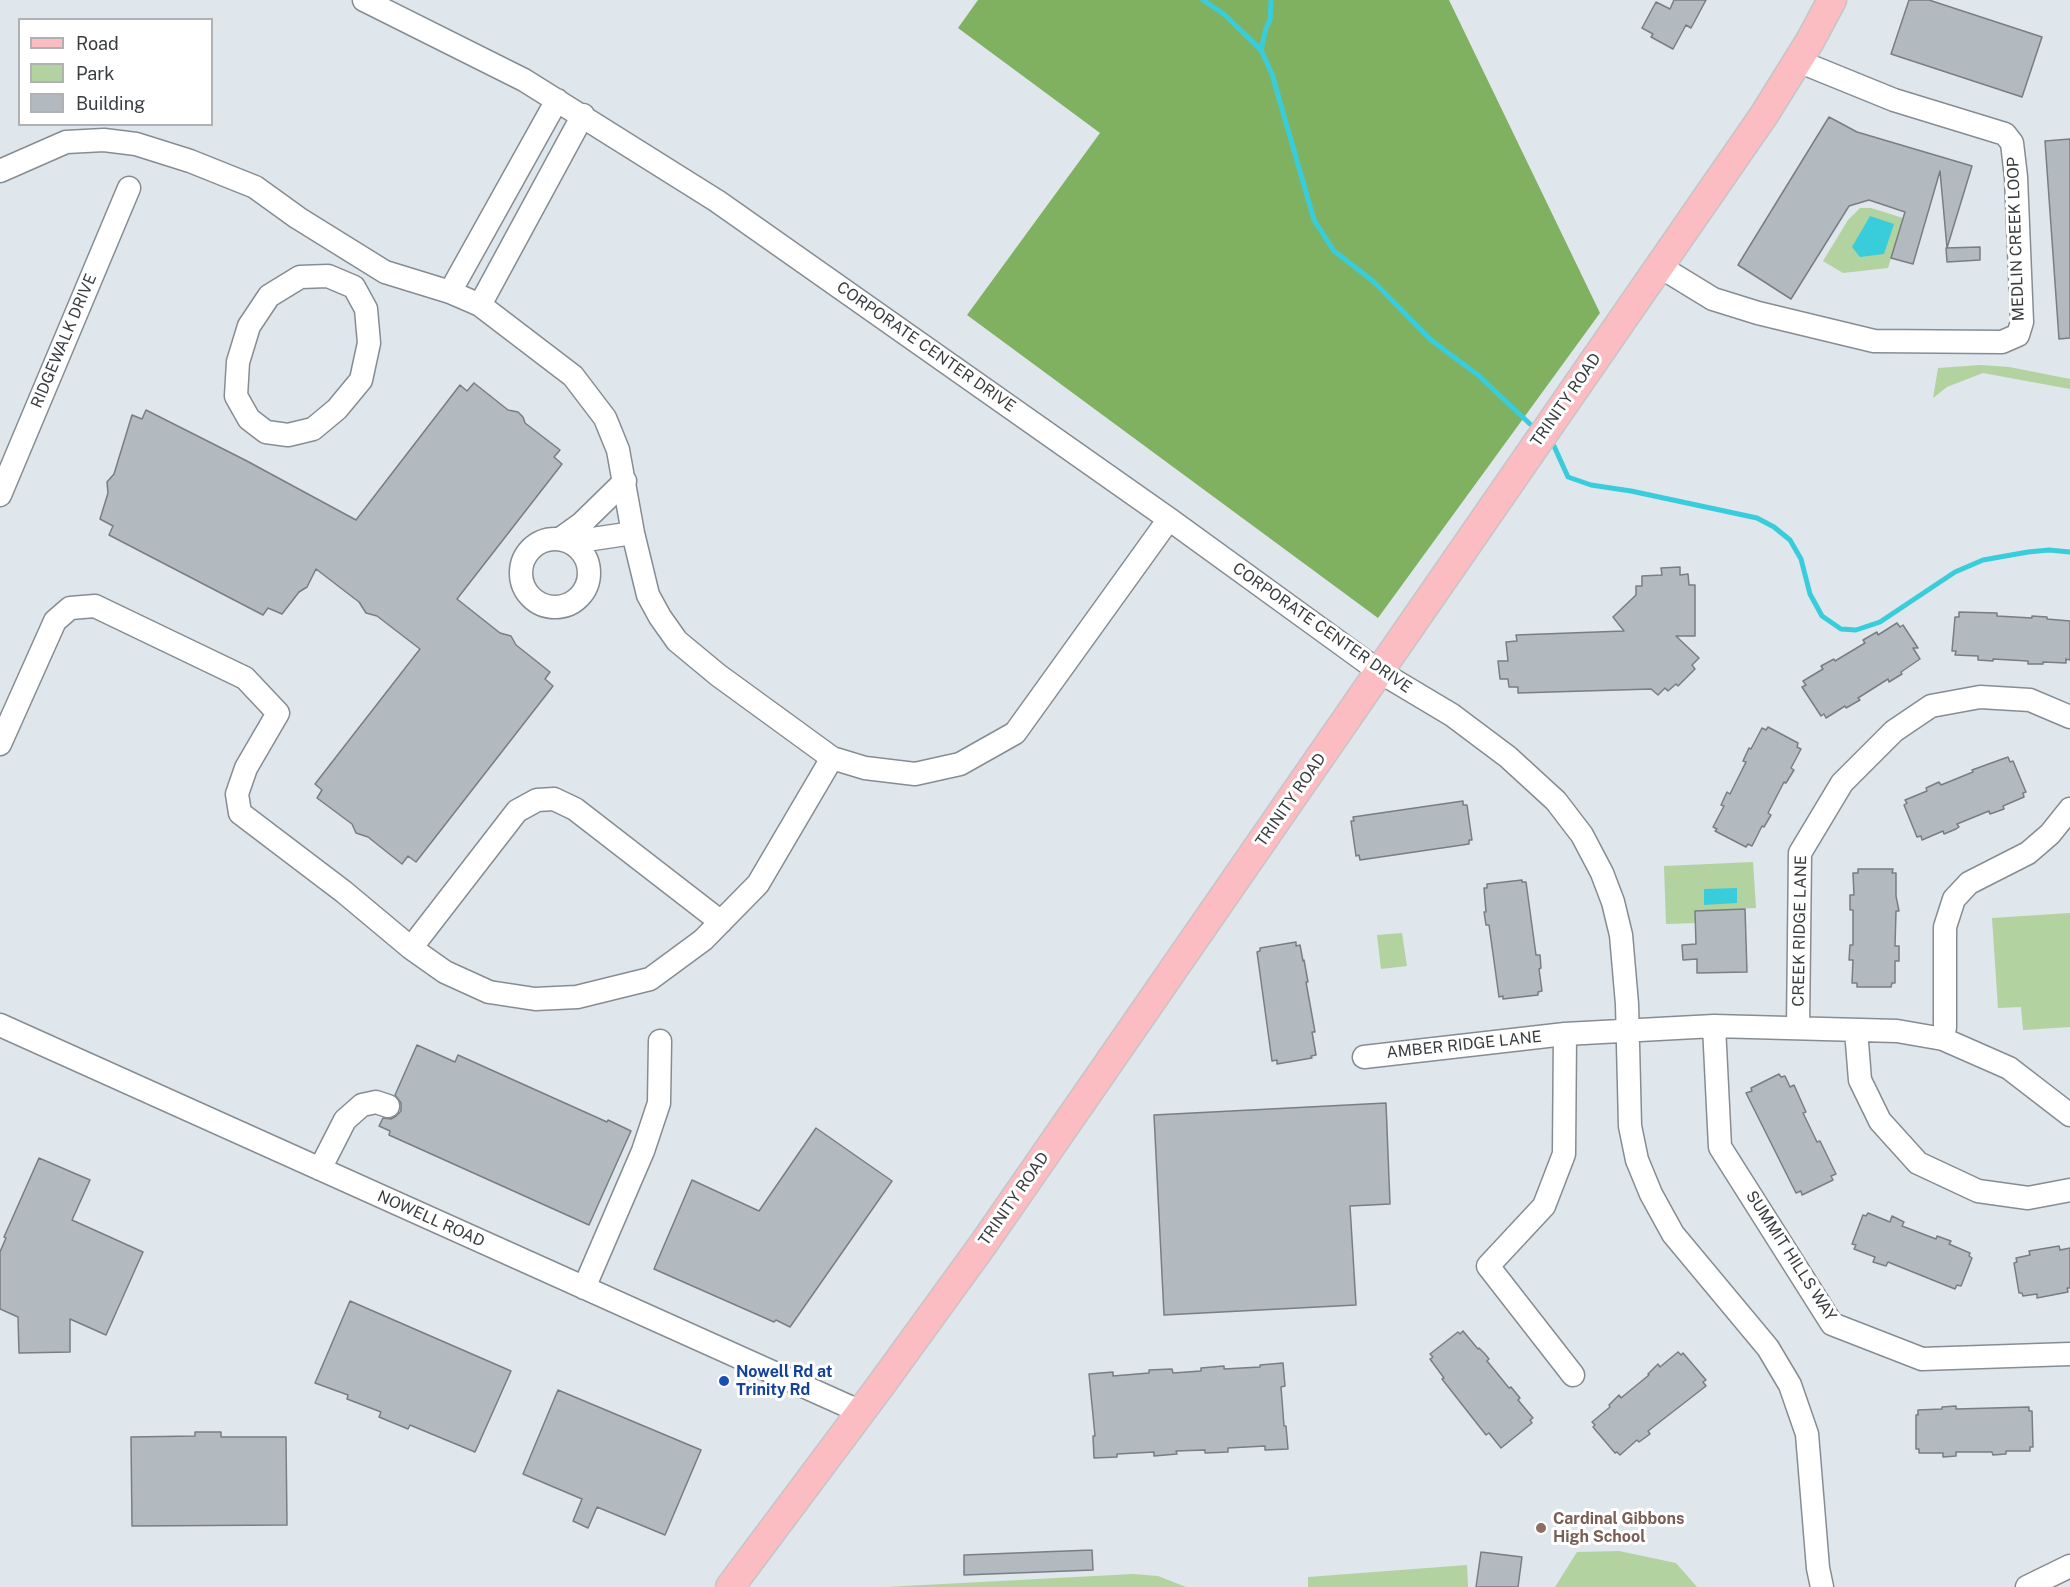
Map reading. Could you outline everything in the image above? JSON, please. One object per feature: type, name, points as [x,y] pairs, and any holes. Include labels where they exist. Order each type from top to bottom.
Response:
[{"type":"main road","name":"TRINITY ROAD","points":[[730,1587],[984,1243],[1764,116],[1832,0]]},
{"type":"street","name":"CORPORATE CENTER DRIVE","points":[[364,0],[524,80],[717,201],[1169,519],[1380,672],[1452,716],[1508,757],[1556,801],[1582,835],[1602,873],[1613,902],[1621,935],[1628,1030],[1630,1126],[1637,1160],[1673,1234],[1767,1348],[1790,1385],[1807,1434],[1815,1543],[1821,1587]]},
{"type":"street","name":"MEDLIN CREEK LOOP","points":[[1659,266],[1713,299],[1758,313],[1874,341],[2002,342],[2018,334],[2022,322],[2016,177],[2012,143],[2005,135],[1894,100],[1798,60]]},
{"type":"street","points":[[450,292],[557,100]]},
{"type":"street","points":[[480,305],[583,115]]},
{"type":"street","points":[[0,171],[66,142],[104,140],[136,144],[190,161],[255,187],[343,247],[385,272],[450,292],[480,305],[573,376],[605,418],[618,450],[633,533],[648,595],[660,617],[677,640],[718,675],[832,758],[865,768],[915,774],[960,764],[1015,733],[1169,519]]},
{"type":"street","name":"RIDGEWALK DRIVE","points":[[0,495],[129,188]]},
{"type":"street","points":[[328,276],[343,247]]},
{"type":"street","points":[[354,287],[370,262]]},
{"type":"street","points":[[328,276],[354,287],[366,309],[369,343],[361,380],[337,409],[313,429],[288,435],[266,432],[249,419],[236,396],[238,362],[249,326],[269,296],[300,277],[328,276]]},
{"type":"street","points":[[625,481],[581,524],[570,544],[633,533]]},
{"type":"street","points":[[0,744],[55,621],[70,608],[95,606],[245,678],[278,713],[246,768],[237,794],[240,813],[344,892],[411,948],[445,972],[489,992],[535,999],[577,997],[650,979],[703,940],[758,884],[832,758]]},
{"type":"street","name":"CREEK RIDGE LANE","points":[[1798,1028],[1800,853],[1842,783],[1894,731],[1931,706],[1980,697],[2030,700],[2070,717]]},
{"type":"street","points":[[411,948],[517,811],[537,800],[554,799],[575,809],[721,922]]},
{"type":"street","points":[[1942,1039],[1945,1027],[1945,927],[1954,899],[1969,883],[2028,853],[2050,834],[2070,809]]},
{"type":"street","name":"NOWELL ROAD","points":[[0,1025],[861,1412]]},
{"type":"street","name":"CREEK RIDGE LANE","points":[[1628,1030],[1714,1026],[1798,1028],[1897,1031],[1942,1039],[2009,1068],[2070,1115]]},
{"type":"street","name":"SUMMIT HILLS WAY","points":[[1714,1026],[1720,1147],[1832,1324],[1922,1359],[2070,1354]]},
{"type":"street","name":"AMBER RIDGE LANE","points":[[1364,1056],[1565,1034],[1628,1030]]},
{"type":"street","points":[[1856,1030],[1860,1080],[1880,1121],[1918,1164],[1978,1191],[2028,1198],[2070,1190]]},
{"type":"street","name":"AMBER RIDGE LANE","points":[[1565,1034],[1564,1154],[1544,1206],[1488,1266],[1573,1375]]},
{"type":"street","points":[[584,1288],[643,1151],[659,1103],[660,1041]]},
{"type":"street","points":[[320,1169],[345,1120],[362,1105],[375,1102],[388,1106]]},
{"type":"street","points":[[2032,1586],[2070,1566]]},
{"type":"green space","points":[[978,0],[1449,0],[1600,313],[1378,618],[967,315],[1100,133],[958,28]]},
{"type":"green space","points":[[1860,208],[1871,208],[1903,218],[1888,268],[1843,273],[1823,261],[1848,220]]},
{"type":"green space","points":[[1981,365],[2009,367],[2070,379],[2070,389],[1983,373],[1947,387],[1933,398],[1938,368]]},
{"type":"green space","points":[[1753,862],[1756,908],[1695,911],[1695,923],[1666,924],[1664,866]]},
{"type":"green space","points":[[2070,913],[2070,1027],[2023,1030],[2021,1007],[1998,1008],[1992,918]]},
{"type":"green space","points":[[1402,933],[1407,966],[1381,969],[1377,935]]},
{"type":"green space","points":[[1619,1551],[1676,1563],[1697,1587],[1555,1587],[1577,1552]]},
{"type":"green space","points":[[1467,1565],[1468,1587],[1308,1587],[1308,1577]]},
{"type":"green space","points":[[1133,1574],[1158,1576],[1186,1587],[886,1587]]},
{"type":"water","points":[[1870,216],[1894,224],[1884,254],[1860,257],[1852,247]]},
{"type":"water","points":[[1737,888],[1737,903],[1704,905],[1704,889]]},
{"type":"building","points":[[1674,0],[1706,0],[1691,28],[1686,25],[1673,49],[1651,37],[1653,34],[1642,28],[1656,2],[1670,9]]},
{"type":"building","points":[[1909,0],[1929,0],[2042,37],[2022,97],[1891,54]]},
{"type":"building","points":[[1829,117],[1857,132],[1972,166],[1947,248],[1940,171],[1913,264],[1891,258],[1905,212],[1869,200],[1849,206],[1791,299],[1738,265]]},
{"type":"building","points":[[2070,139],[2070,338],[2059,339],[2045,141]]},
{"type":"building","points":[[1980,247],[1980,260],[1947,262],[1946,248]]},
{"type":"building","points":[[474,383],[508,410],[518,412],[525,423],[560,450],[554,457],[562,464],[457,599],[500,633],[511,636],[516,645],[550,672],[545,679],[553,686],[416,862],[408,856],[402,864],[368,837],[356,833],[352,824],[317,798],[322,790],[315,784],[420,649],[377,616],[366,613],[359,602],[316,569],[307,587],[299,592],[282,614],[268,608],[263,615],[109,535],[113,526],[100,519],[108,493],[107,482],[114,474],[132,415],[142,419],[146,410],[356,520],[460,385],[467,391]]},
{"type":"building","points":[[1680,567],[1680,575],[1688,574],[1689,585],[1695,585],[1695,636],[1676,636],[1699,658],[1692,665],[1695,669],[1678,686],[1676,684],[1668,691],[1665,688],[1658,695],[1651,689],[1518,693],[1518,687],[1509,687],[1508,679],[1500,679],[1498,661],[1508,661],[1506,642],[1517,641],[1516,635],[1624,631],[1613,617],[1636,595],[1636,586],[1642,586],[1642,576],[1662,575],[1661,568]]},
{"type":"building","points":[[1959,612],[1997,613],[1997,616],[2032,618],[2032,616],[2047,617],[2047,619],[2070,621],[2070,660],[2066,659],[2066,663],[2028,664],[2028,661],[1978,660],[1978,656],[1955,655],[1956,651],[1952,651],[1955,617],[1959,617]]},
{"type":"building","points":[[1897,623],[1900,627],[1903,625],[1918,648],[1913,648],[1920,659],[1901,672],[1902,674],[1889,682],[1888,679],[1858,698],[1860,700],[1826,718],[1824,714],[1821,716],[1802,687],[1806,685],[1803,681],[1823,669],[1821,666],[1834,659],[1835,661],[1865,643],[1863,640],[1877,632],[1878,635]]},
{"type":"building","points":[[1768,727],[1798,743],[1797,747],[1801,749],[1791,768],[1794,770],[1786,783],[1784,782],[1768,813],[1771,815],[1764,827],[1762,826],[1752,846],[1748,844],[1746,847],[1715,831],[1717,829],[1713,827],[1724,806],[1721,805],[1727,792],[1730,794],[1746,762],[1743,761],[1749,748],[1751,749],[1762,728],[1766,730]]},
{"type":"building","points":[[2008,757],[2010,762],[2013,761],[2026,792],[2023,793],[2024,797],[2003,806],[2004,809],[1990,814],[1989,811],[1957,824],[1959,827],[1944,834],[1943,831],[1922,840],[1921,836],[1917,837],[1904,805],[1907,803],[1905,800],[1927,791],[1926,788],[1939,782],[1941,785],[1973,772],[1972,770]]},
{"type":"building","points":[[1463,801],[1463,805],[1467,805],[1472,840],[1469,840],[1469,844],[1360,860],[1359,855],[1356,856],[1351,821],[1354,821],[1353,817]]},
{"type":"building","points":[[1858,869],[1893,869],[1892,873],[1896,873],[1896,896],[1899,911],[1896,911],[1895,946],[1899,946],[1899,961],[1895,961],[1895,983],[1892,983],[1891,987],[1857,987],[1857,983],[1852,983],[1853,960],[1849,960],[1850,945],[1853,945],[1853,910],[1850,910],[1850,895],[1854,895],[1853,873],[1858,873]]},
{"type":"building","points":[[1522,880],[1526,882],[1536,955],[1540,955],[1542,991],[1538,992],[1538,995],[1503,999],[1503,996],[1499,997],[1489,925],[1486,925],[1484,888],[1487,888],[1487,884]]},
{"type":"building","points":[[1745,909],[1747,972],[1697,973],[1697,959],[1683,960],[1682,945],[1696,944],[1695,911]]},
{"type":"building","points":[[1296,942],[1296,946],[1300,945],[1308,982],[1306,982],[1315,1032],[1312,1032],[1316,1055],[1311,1056],[1312,1058],[1277,1064],[1277,1060],[1272,1061],[1257,952],[1260,948]]},
{"type":"building","points":[[417,1045],[455,1062],[458,1055],[631,1131],[589,1225],[389,1135],[390,1131],[379,1126],[383,1118],[391,1119],[401,1111],[401,1103],[395,1095]]},
{"type":"building","points":[[1779,1074],[1781,1077],[1785,1076],[1790,1087],[1794,1085],[1806,1112],[1803,1113],[1836,1174],[1831,1176],[1833,1180],[1802,1195],[1801,1191],[1796,1193],[1746,1093],[1752,1091],[1751,1088]]},
{"type":"building","points":[[1386,1103],[1390,1204],[1350,1206],[1356,1305],[1164,1315],[1154,1115]]},
{"type":"building","points":[[816,1128],[892,1181],[790,1327],[654,1269],[692,1180],[759,1211]]},
{"type":"building","points":[[39,1158],[90,1180],[72,1220],[143,1252],[106,1335],[70,1319],[70,1352],[19,1353],[18,1317],[0,1309],[0,1252],[6,1238],[4,1237]]},
{"type":"building","points":[[1868,1213],[1890,1222],[1892,1216],[1904,1222],[1902,1226],[1936,1239],[1937,1236],[1951,1241],[1949,1244],[1970,1253],[1969,1256],[1972,1258],[1961,1286],[1957,1285],[1955,1289],[1888,1262],[1886,1266],[1873,1262],[1875,1257],[1854,1249],[1856,1245],[1852,1244],[1863,1215],[1866,1216]]},
{"type":"building","points":[[2059,1246],[2060,1250],[2070,1248],[2070,1288],[2067,1288],[2068,1292],[2037,1298],[2037,1294],[2023,1296],[2019,1293],[2014,1263],[2017,1262],[2016,1258],[2030,1255],[2029,1251]]},
{"type":"building","points":[[350,1301],[511,1371],[475,1452],[410,1425],[408,1429],[379,1417],[381,1412],[347,1399],[348,1395],[315,1383]]},
{"type":"building","points":[[1463,1331],[1489,1359],[1487,1361],[1520,1398],[1518,1400],[1533,1418],[1530,1420],[1532,1423],[1501,1448],[1489,1433],[1486,1435],[1442,1379],[1444,1378],[1430,1359],[1433,1357],[1430,1354],[1458,1332],[1460,1334]]},
{"type":"building","points":[[1678,1352],[1681,1355],[1683,1353],[1706,1380],[1703,1382],[1706,1386],[1648,1431],[1650,1434],[1639,1442],[1637,1440],[1620,1455],[1615,1453],[1593,1427],[1595,1425],[1592,1422],[1610,1407],[1609,1405],[1619,1395],[1621,1398],[1649,1375],[1658,1364],[1660,1367]]},
{"type":"building","points":[[1283,1363],[1285,1386],[1281,1387],[1288,1449],[1265,1450],[1265,1446],[1228,1448],[1228,1452],[1176,1451],[1177,1454],[1154,1456],[1154,1452],[1094,1458],[1093,1436],[1095,1436],[1089,1374],[1113,1372],[1113,1376],[1172,1369],[1173,1373],[1201,1371],[1201,1368],[1260,1367],[1260,1365]]},
{"type":"building","points":[[558,1390],[701,1450],[665,1535],[597,1507],[588,1528],[573,1521],[582,1499],[523,1474]]},
{"type":"building","points":[[1956,1406],[1956,1409],[2029,1407],[2029,1411],[2032,1411],[2033,1447],[2030,1447],[2030,1451],[2006,1451],[2006,1454],[1993,1455],[1992,1452],[1956,1452],[1956,1456],[1943,1457],[1943,1453],[1919,1453],[1919,1449],[1916,1449],[1918,1410]]},
{"type":"building","points":[[195,1432],[221,1432],[221,1437],[286,1437],[287,1525],[132,1526],[131,1437],[195,1436]]},
{"type":"building","points":[[1092,1550],[1093,1570],[964,1575],[964,1555]]},
{"type":"building","points":[[1481,1552],[1522,1557],[1518,1587],[1476,1587]]},
{"type":"waterway","points":[[1203,0],[1225,15],[1261,50],[1272,74],[1314,220],[1334,251],[1373,281],[1431,340],[1478,375],[1530,424]]},
{"type":"waterway","points":[[1261,50],[1270,20],[1271,0]]},
{"type":"waterway","points":[[1554,446],[1568,477],[1591,485],[1631,491],[1757,518],[1774,527],[1790,540],[1801,559],[1810,594],[1822,616],[1841,629],[1856,630],[1880,622],[1955,572],[1983,560],[2049,550],[2070,552]]},
{"type":"place","name":"Nowell Rd at Trinity Rd","points":[[724,1381]]},
{"type":"place","name":"Cardinal Gibbons High School","points":[[1541,1528]]}]
